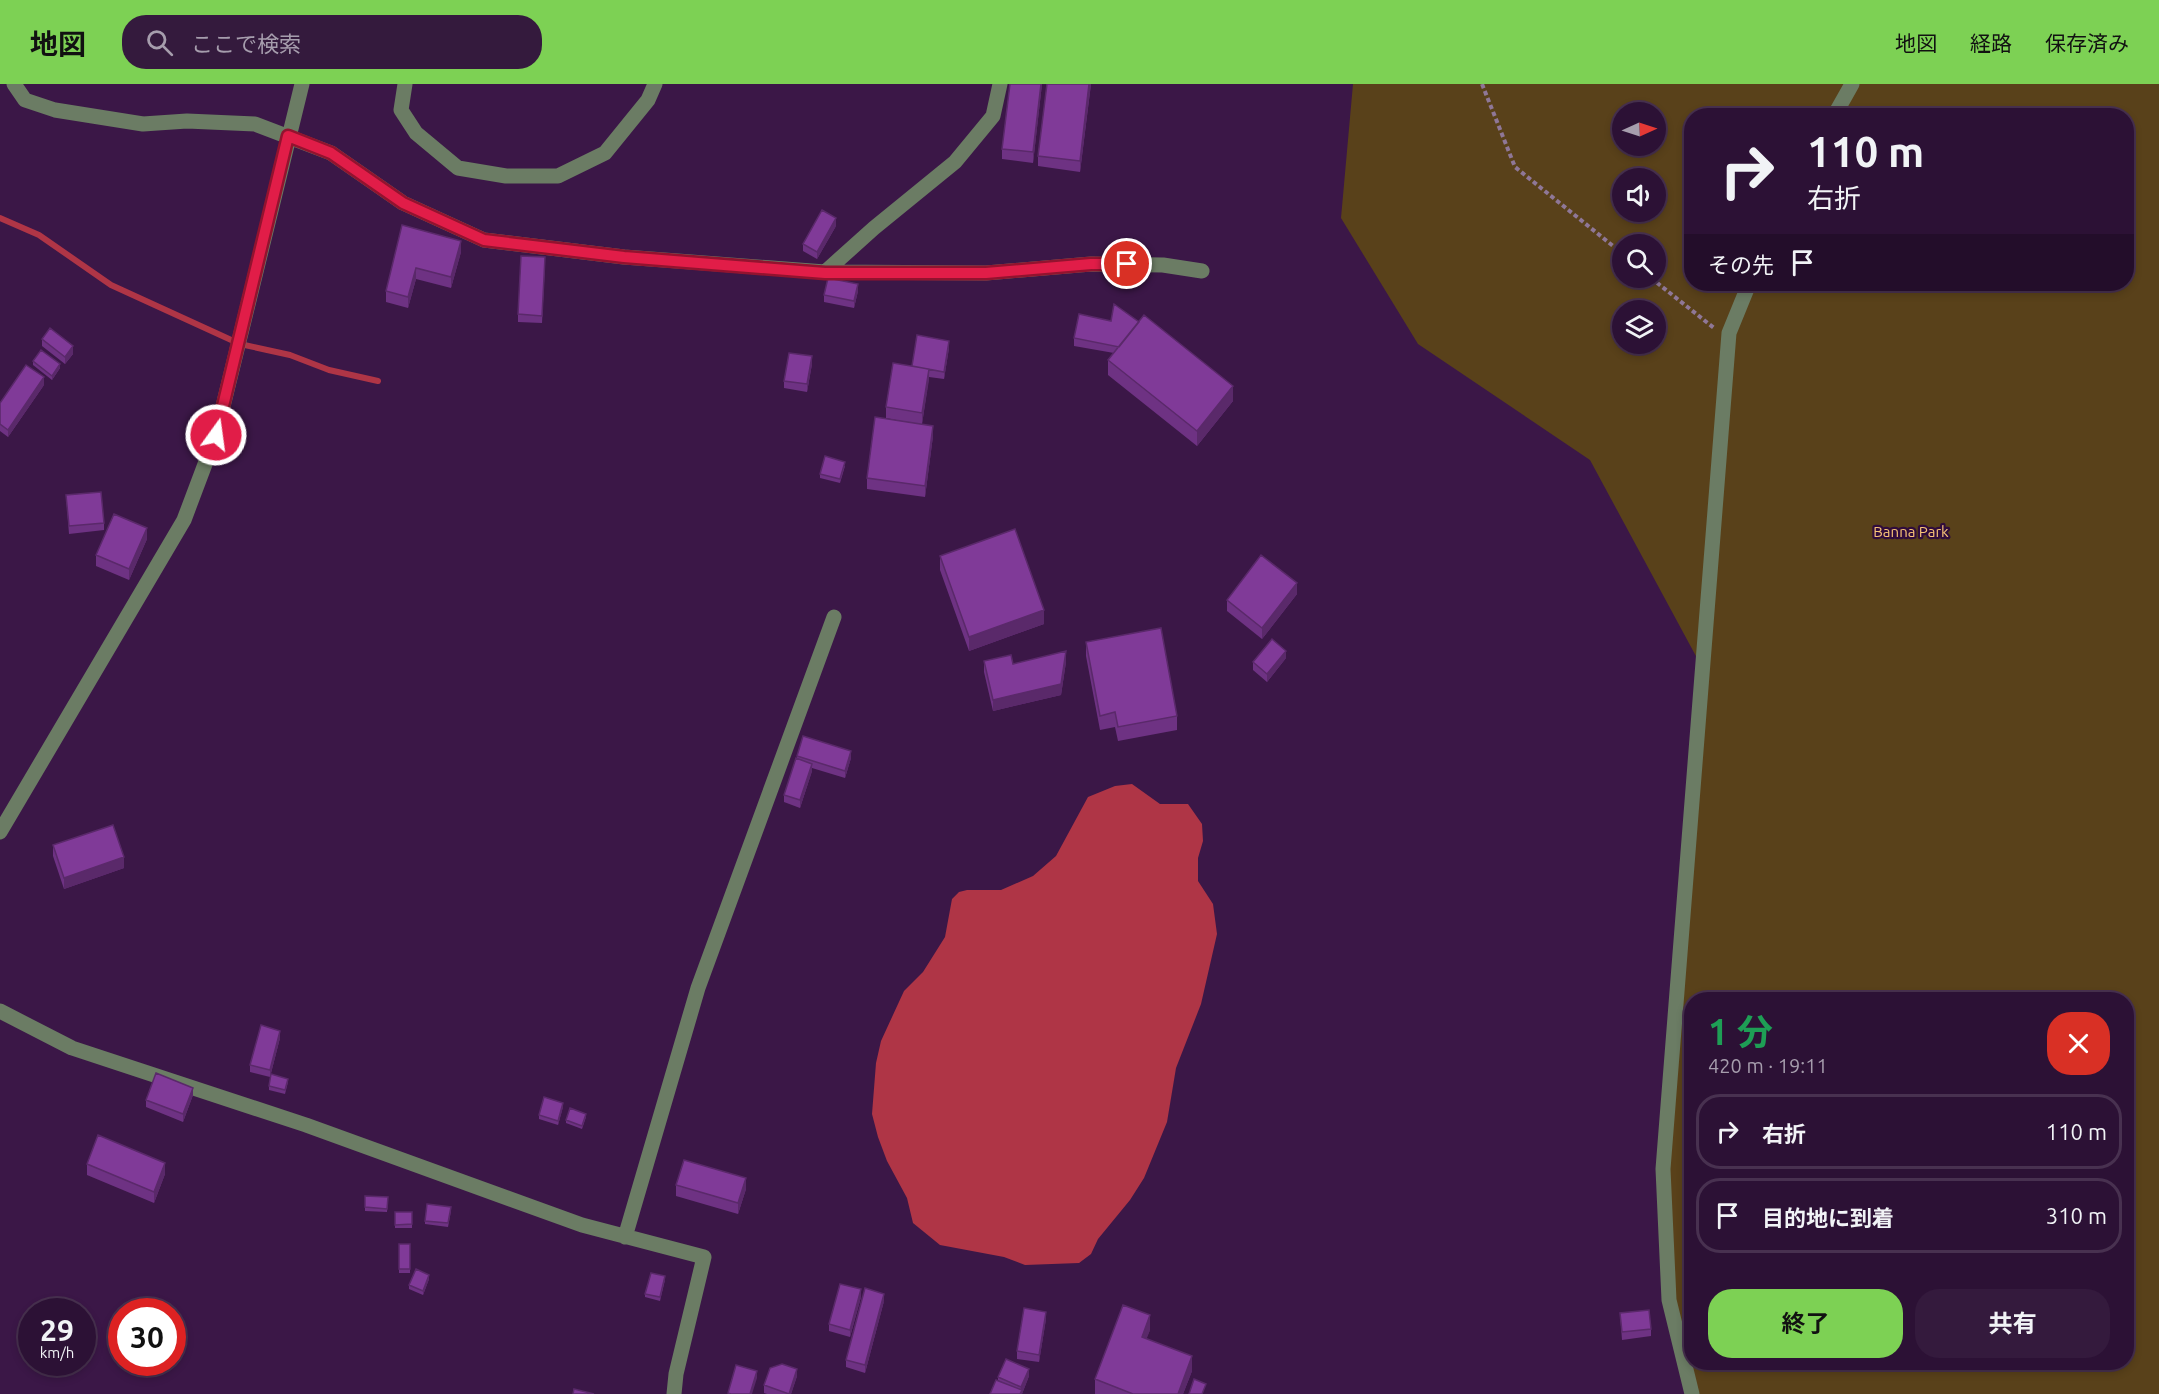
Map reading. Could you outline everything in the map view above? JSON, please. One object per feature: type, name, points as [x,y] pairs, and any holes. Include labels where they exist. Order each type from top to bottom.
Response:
[{"type":"street","points":[[14,84],[25,100],[55,110],[143,124],[187,121],[255,124],[331,153],[403,203],[484,240],[624,257],[825,273],[986,273],[1091,264],[1163,265],[1202,271]]},
{"type":"street","points":[[0,832],[184,519],[216,435],[302,84]]},
{"type":"street","points":[[405,84],[400,110],[416,133],[458,168],[506,176],[558,176],[604,153],[648,100],[655,84]]},
{"type":"street","points":[[825,273],[874,228],[955,162],[993,116],[1000,84]]},
{"type":"street","points":[[1838,108],[1852,84]]},
{"type":"street","points":[[1684,1361],[1669,1300],[1663,1168],[1728,340],[1746,291]]},
{"type":"street","points":[[625,1237],[698,988],[834,617]]},
{"type":"street","points":[[0,1011],[72,1048],[306,1125],[582,1225],[704,1257],[676,1374],[674,1394]]},
{"type":"street","points":[[1686,1370],[1692,1394]]},
{"type":"path","points":[[1482,84],[1515,167],[1612,245]]},
{"type":"path","points":[[1663,288],[1728,340]]},
{"type":"green space","name":"Banna Park","points":[[1353,84],[2159,84],[2159,1394],[1692,1394],[1686,1370],[2134,1370],[2134,992],[1684,992],[1684,1361],[1669,1300],[1663,1169],[1704,671],[1590,460],[1418,344],[1341,218]]},
{"type":"shaded area","points":[[1132,784],[1160,804],[1188,804],[1202,824],[1203,841],[1198,858],[1198,881],[1213,904],[1217,934],[1201,1004],[1176,1068],[1167,1122],[1144,1178],[1130,1200],[1098,1239],[1091,1254],[1079,1263],[1025,1265],[1004,1257],[940,1245],[913,1223],[907,1198],[887,1161],[878,1137],[872,1114],[876,1063],[881,1041],[904,991],[923,972],[945,937],[952,899],[959,892],[1001,890],[1033,876],[1056,856],[1088,797],[1115,786]]},
{"type":"building","points":[[1010,84],[1041,84],[1033,152],[1002,149]]},
{"type":"building","points":[[1047,84],[1089,84],[1080,161],[1038,156]]},
{"type":"building","points":[[822,210],[836,218],[817,252],[803,244]]},
{"type":"building","points":[[402,225],[461,241],[451,277],[416,268],[408,297],[386,291]]},
{"type":"building","points":[[521,256],[545,257],[542,316],[518,314]]},
{"type":"building","points":[[828,278],[858,284],[854,301],[824,295]]},
{"type":"building","points":[[1114,304],[1139,322],[1119,347],[1074,338],[1079,314],[1111,321]]},
{"type":"building","points":[[1144,315],[1233,386],[1197,431],[1108,360]]},
{"type":"building","points":[[50,328],[73,346],[65,357],[42,339]]},
{"type":"building","points":[[917,335],[949,341],[944,372],[912,366]]},
{"type":"building","points":[[41,350],[60,364],[52,376],[33,361]]},
{"type":"building","points":[[789,353],[812,356],[807,384],[784,381]]},
{"type":"building","points":[[893,363],[929,369],[922,413],[886,407]]},
{"type":"building","points":[[26,365],[44,377],[8,430],[0,424],[0,403]]},
{"type":"building","points":[[875,417],[933,426],[925,486],[867,478]]},
{"type":"building","points":[[825,456],[845,462],[840,479],[820,474]]},
{"type":"building","points":[[101,492],[104,523],[69,526],[66,495]]},
{"type":"building","points":[[114,514],[147,528],[129,569],[96,555]]},
{"type":"building","points":[[1015,529],[1044,610],[969,637],[940,556]]},
{"type":"building","points":[[1261,555],[1297,583],[1262,628],[1227,600]]},
{"type":"building","points":[[1161,628],[1177,716],[1118,727],[1115,712],[1100,716],[1086,642]]},
{"type":"building","points":[[1272,639],[1286,651],[1267,674],[1253,662]]},
{"type":"building","points":[[1066,651],[1061,684],[993,700],[984,661],[1011,655],[1013,664]]},
{"type":"building","points":[[803,736],[851,751],[845,771],[797,756]]},
{"type":"building","points":[[796,758],[812,764],[800,800],[784,795]]},
{"type":"building","points":[[113,825],[124,857],[64,878],[53,845]]},
{"type":"building","points":[[261,1025],[280,1031],[270,1070],[250,1065]]},
{"type":"building","points":[[156,1073],[193,1088],[183,1114],[146,1100]]},
{"type":"building","points":[[271,1074],[288,1079],[285,1090],[269,1086]]},
{"type":"building","points":[[544,1097],[563,1103],[558,1121],[539,1115]]},
{"type":"building","points":[[570,1108],[586,1114],[582,1126],[566,1120]]},
{"type":"building","points":[[98,1135],[165,1163],[154,1192],[87,1164]]},
{"type":"building","points":[[684,1160],[746,1178],[738,1203],[676,1185]]},
{"type":"building","points":[[365,1196],[388,1197],[387,1209],[365,1207]]},
{"type":"building","points":[[427,1204],[451,1207],[448,1223],[425,1221]]},
{"type":"building","points":[[395,1212],[412,1212],[412,1224],[395,1225]]},
{"type":"building","points":[[399,1244],[410,1244],[410,1269],[399,1269]]},
{"type":"building","points":[[416,1269],[429,1275],[423,1291],[409,1285]]},
{"type":"building","points":[[651,1273],[665,1276],[660,1297],[645,1294]]},
{"type":"building","points":[[840,1284],[861,1289],[850,1330],[829,1324]]},
{"type":"building","points":[[865,1288],[884,1294],[865,1365],[846,1360]]},
{"type":"building","points":[[1123,1305],[1150,1315],[1142,1337],[1192,1356],[1178,1394],[1133,1394],[1095,1379]]},
{"type":"building","points":[[1024,1308],[1046,1312],[1039,1355],[1017,1351]]},
{"type":"building","points":[[1649,1310],[1651,1329],[1622,1332],[1620,1313]]},
{"type":"building","points":[[1006,1359],[1029,1369],[1021,1387],[998,1377]]},
{"type":"building","points":[[782,1364],[797,1369],[789,1394],[764,1385],[770,1368]]},
{"type":"building","points":[[736,1365],[757,1371],[750,1394],[728,1393]]},
{"type":"building","points":[[1194,1379],[1206,1384],[1202,1394],[1189,1394]]},
{"type":"building","points":[[996,1380],[1022,1390],[1020,1394],[990,1394]]},
{"type":"building","points":[[574,1389],[594,1394],[573,1394]]},
{"type":"waterway","points":[[0,218],[39,235],[111,285],[240,344],[290,355],[329,370],[378,381]]},
{"type":"route","points":[[216,435],[258,269],[288,136],[331,153],[403,203],[484,240],[624,257],[825,273],[986,273],[1091,264],[1127,264]]}]
